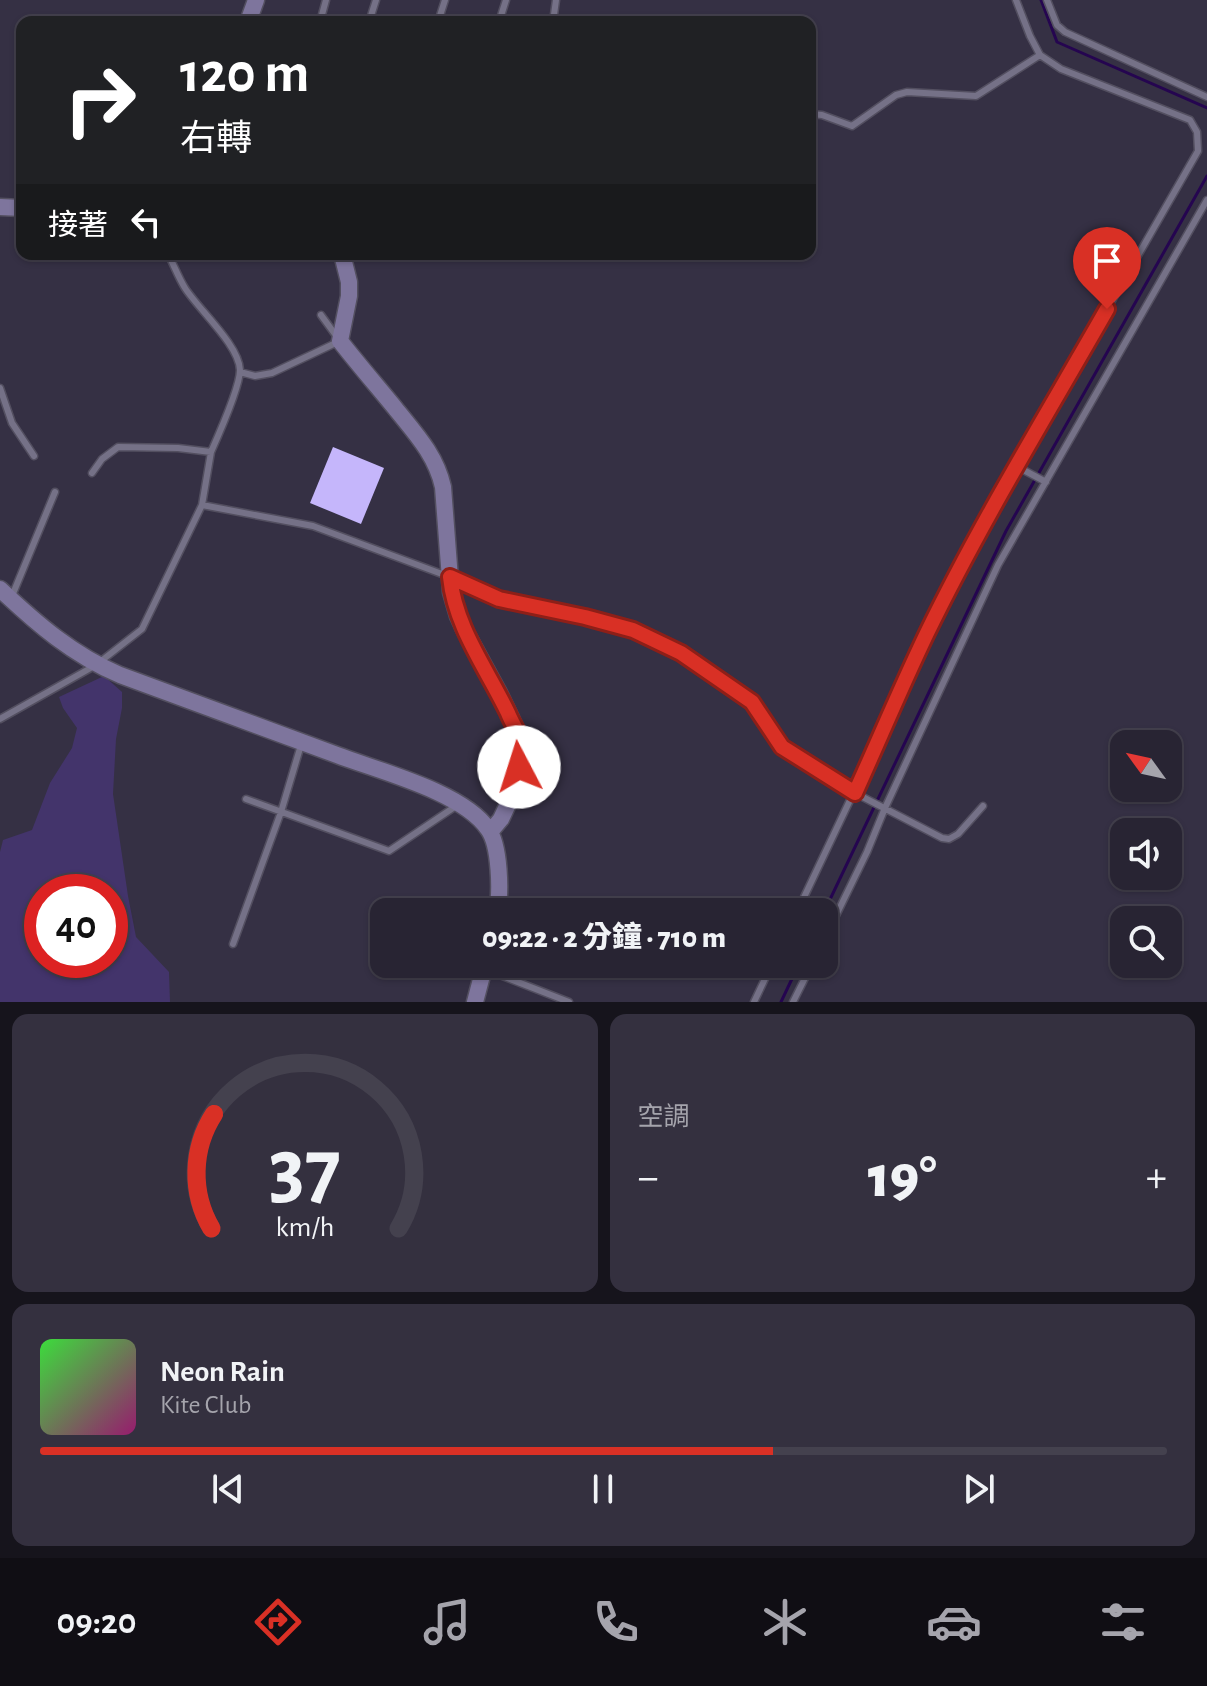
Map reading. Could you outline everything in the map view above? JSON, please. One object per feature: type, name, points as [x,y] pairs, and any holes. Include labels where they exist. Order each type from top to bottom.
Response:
[{"type":"street","points":[[344,260],[349,296],[340,341],[423,443],[440,472],[451,592],[464,629],[520,737],[521,752],[514,784],[501,819],[491,831]]},
{"type":"street","points":[[5,594],[48,632],[96,665],[407,779],[470,810],[491,831],[498,865],[500,898]]},
{"type":"street","points":[[475,1002],[481,978]]},
{"type":"lane","points":[[804,898],[927,634],[1016,466],[1198,151],[1197,132],[1190,120],[1061,69],[1040,55],[1016,0]]},
{"type":"lane","points":[[1047,0],[1057,25],[1065,32],[1207,97]]},
{"type":"lane","points":[[816,114],[852,126],[896,95],[907,92],[976,96],[1040,55]]},
{"type":"lane","points":[[1197,132],[1207,129]]},
{"type":"lane","points":[[838,911],[998,565],[1207,200]]},
{"type":"lane","points":[[0,719],[96,665],[142,629],[202,505],[211,452],[240,372],[234,348],[184,286],[171,260]]},
{"type":"lane","points":[[240,372],[255,376],[272,373],[340,341],[321,315]]},
{"type":"lane","points":[[0,388],[12,423],[34,456]]},
{"type":"lane","points":[[92,473],[102,459],[118,447],[211,452]]},
{"type":"lane","points":[[1016,466],[1046,482]]},
{"type":"lane","points":[[5,594],[55,492]]},
{"type":"lane","points":[[202,505],[313,526],[450,577],[499,599],[633,630],[681,653],[752,702],[782,747],[855,793],[942,838],[949,839],[958,834],[983,806]]},
{"type":"lane","points":[[233,944],[281,812],[302,741]]},
{"type":"lane","points":[[246,799],[389,851],[458,804]]},
{"type":"lane","points":[[512,978],[569,1002]]},
{"type":"lane","points":[[754,1002],[765,978]]},
{"type":"lane","points":[[793,1002],[805,978]]},
{"type":"shaded area","points":[[104,676],[122,692],[113,794],[125,874],[24,874],[24,978],[128,978],[128,896],[136,937],[169,972],[170,1002],[0,1002],[0,852],[3,840],[32,830],[50,783],[72,748],[77,728],[59,697]]},
{"type":"building","points":[[333,447],[384,468],[361,524],[310,503]]},
{"type":"waterway","points":[[1041,0],[1057,42],[1207,108]]},
{"type":"waterway","points":[[831,898],[1006,531],[1207,176]]},
{"type":"waterway","points":[[781,1002],[792,978]]},
{"type":"route","points":[[519,767],[520,737],[458,616],[450,577],[499,599],[633,630],[681,653],[752,702],[782,747],[855,793],[927,634],[965,559],[1107,309]]}]
